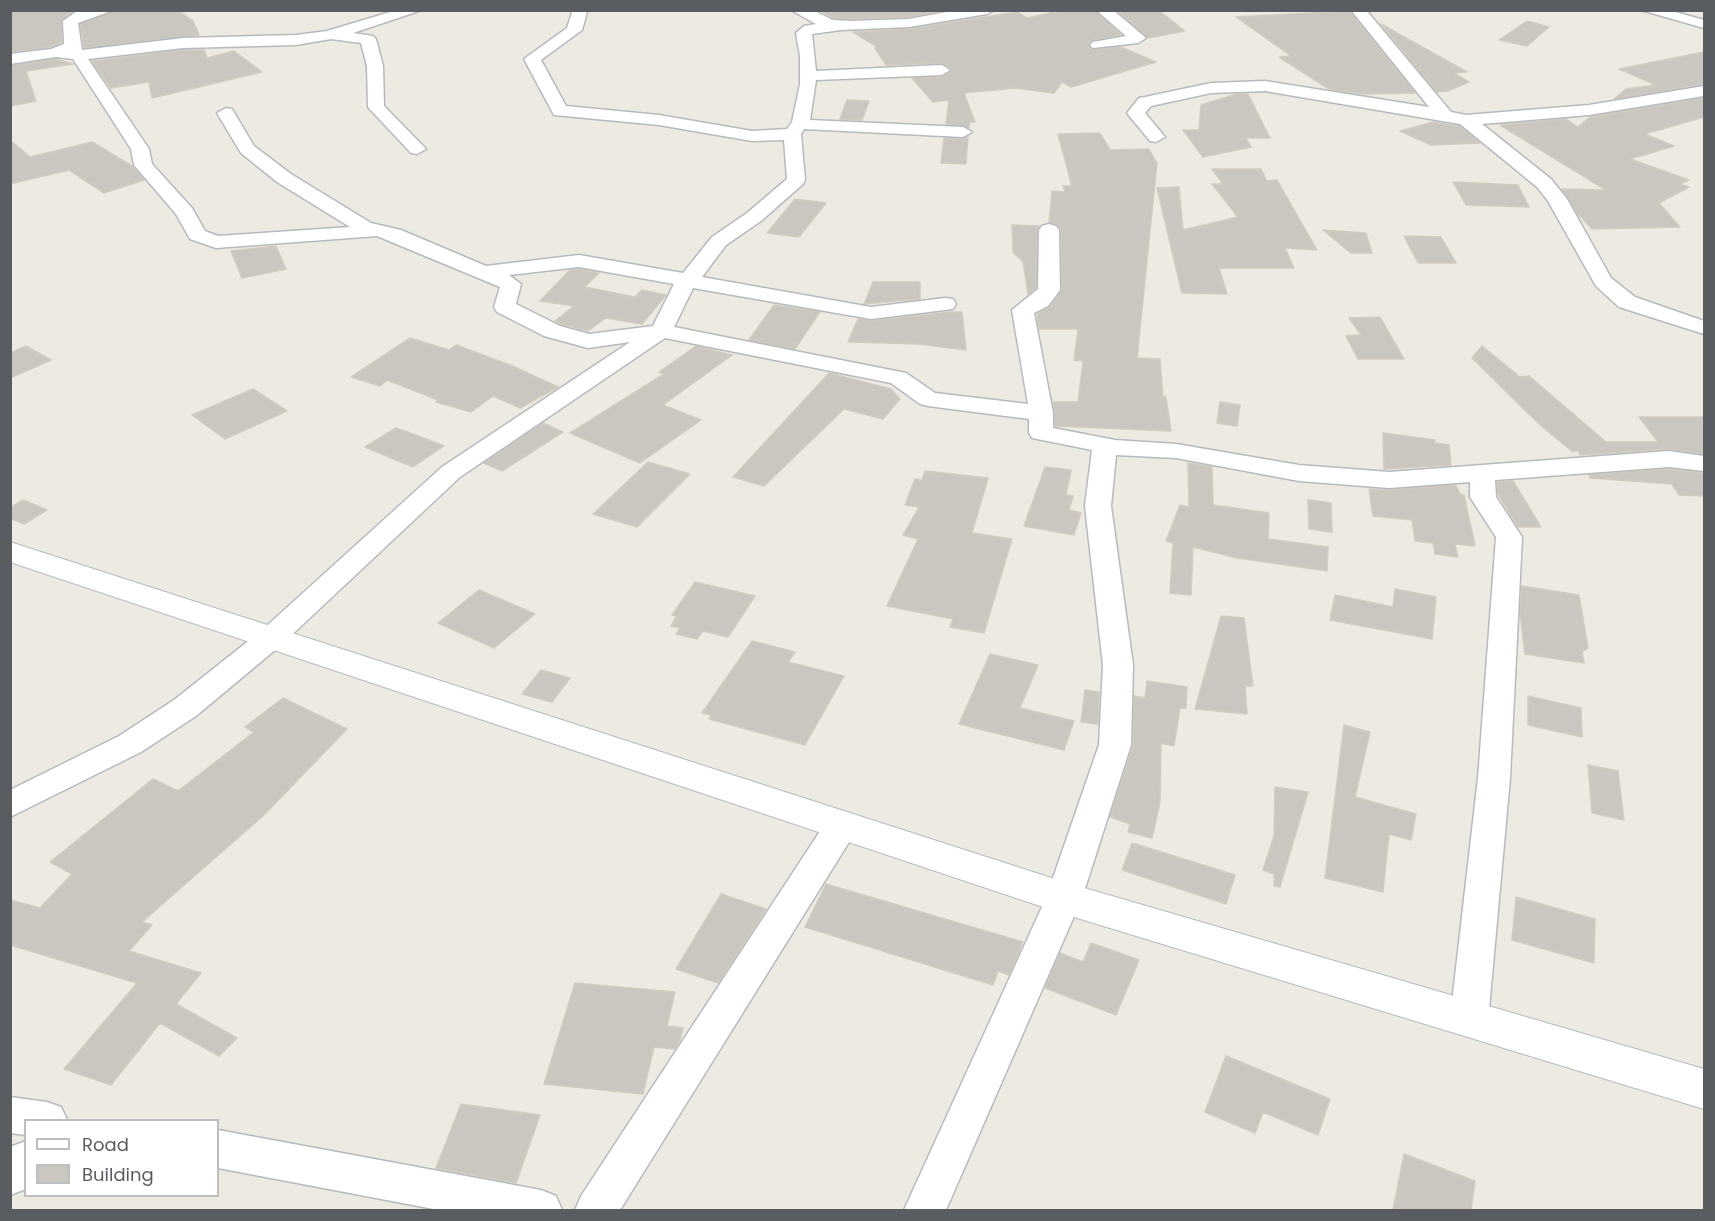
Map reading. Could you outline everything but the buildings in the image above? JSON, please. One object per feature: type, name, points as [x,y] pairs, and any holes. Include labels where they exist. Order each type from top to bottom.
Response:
[{"type":"street","points":[[56,10],[70,21],[75,51],[140,149],[143,165],[185,212],[197,235],[216,242],[256,237],[317,236],[380,231]]},
{"type":"street","points":[[70,21],[82,14],[107,10]]},
{"type":"street","points":[[10,59],[75,51],[183,43],[296,40],[329,35],[415,10]]},
{"type":"street","points":[[577,10],[580,12],[574,30],[532,59],[560,111],[659,120],[752,136],[808,125],[963,132]]},
{"type":"street","points":[[798,10],[830,24],[841,25]]},
{"type":"street","points":[[10,805],[130,744],[184,708],[272,638],[451,472],[661,331],[687,281],[719,242],[754,217],[796,180],[797,128],[808,76],[804,33],[809,29],[841,25],[909,23],[987,10]]},
{"type":"street","points":[[1098,45],[1138,38],[1103,10]]},
{"type":"street","points":[[1358,10],[1445,116]]},
{"type":"street","points":[[1648,10],[1704,24]]},
{"type":"street","points":[[329,35],[368,39],[375,66],[376,106],[417,149]]},
{"type":"street","points":[[808,76],[942,70]]},
{"type":"street","points":[[1156,137],[1136,113],[1145,102],[1211,88],[1265,86],[1466,120],[1589,110],[1704,91]]},
{"type":"street","points":[[226,113],[248,149],[284,178],[364,227],[380,231],[484,272],[511,285],[505,307],[552,331],[588,341],[661,331],[898,378],[928,399],[1041,413]]},
{"type":"street","points":[[1466,120],[1550,191],[1604,282],[1627,302],[1704,328]]},
{"type":"street","points":[[1049,230],[1049,290],[1040,300],[1023,310],[1041,413],[1041,433],[1105,445],[1176,452],[1299,473],[1377,479],[1412,480],[1482,471],[1669,459],[1704,463]]},
{"type":"street","points":[[484,272],[579,261],[871,313],[945,304]]},
{"type":"street","points":[[925,1210],[1064,898],[1114,745],[1118,665],[1098,506],[1105,445]]},
{"type":"street","points":[[1469,1020],[1494,778],[1509,537],[1484,497],[1482,471]]},
{"type":"street","points":[[10,551],[1064,898],[1704,1089]]},
{"type":"street","points":[[596,1210],[842,825]]},
{"type":"street","points":[[10,1115],[40,1119]]},
{"type":"street","points":[[219,1149],[541,1210]]},
{"type":"street","points":[[10,1176],[24,1162]]}]
